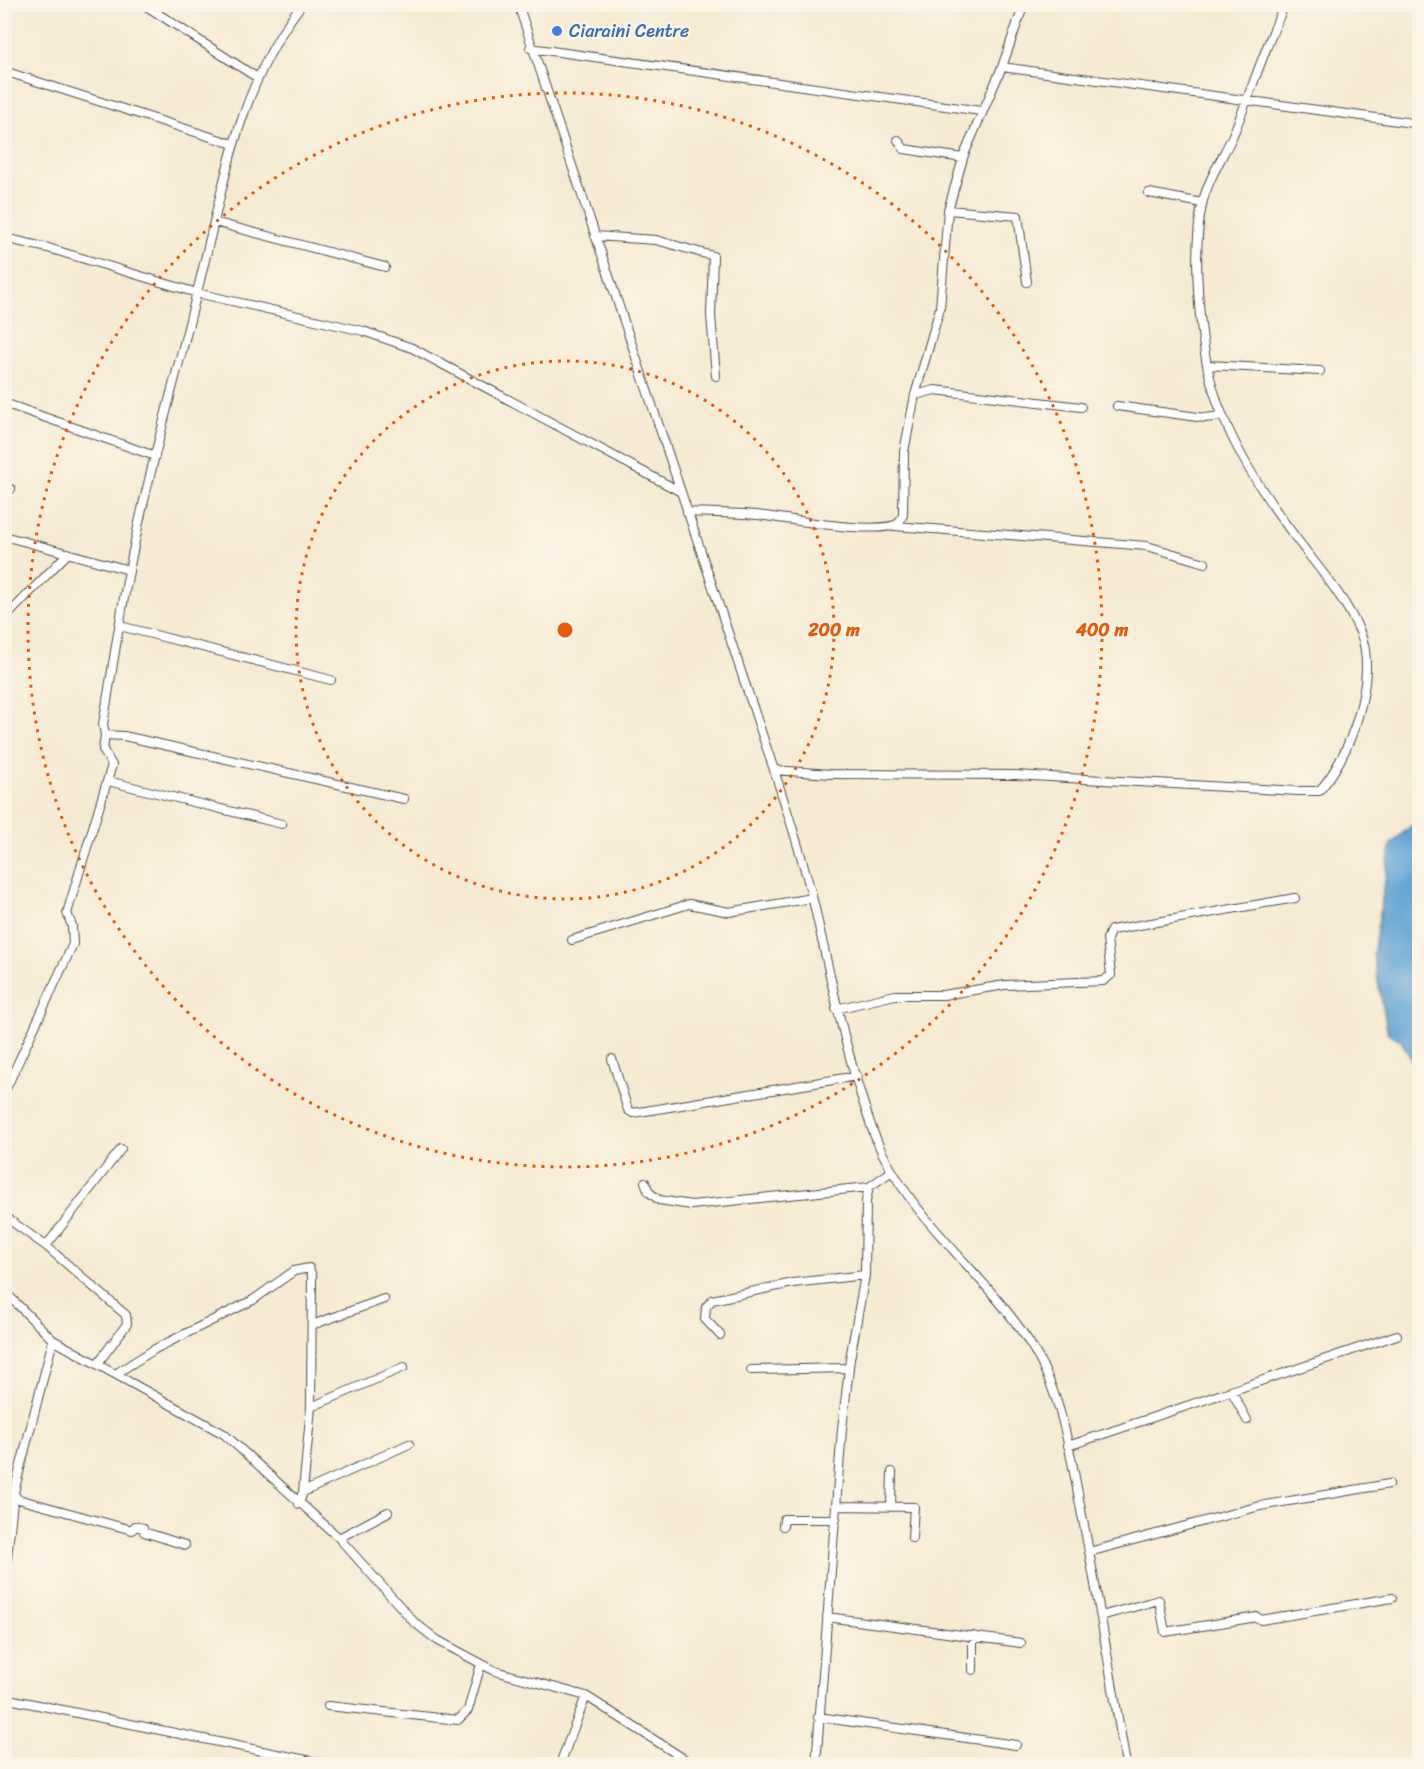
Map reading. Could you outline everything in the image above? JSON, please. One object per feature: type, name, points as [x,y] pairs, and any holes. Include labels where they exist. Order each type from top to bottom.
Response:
[{"type":"street","points":[[143,4],[256,77]]},
{"type":"street","points":[[4,1093],[73,944],[72,926],[67,913],[112,765],[103,750],[105,735],[103,723],[129,570],[233,144],[256,77],[273,45],[302,4]]},
{"type":"street","points":[[518,4],[530,48],[774,770],[812,898],[836,1009],[874,1134],[892,1171],[915,1205],[1017,1324],[1045,1370],[1063,1422],[1101,1616],[1126,1764]]},
{"type":"street","points":[[895,526],[903,515],[904,452],[915,394],[940,308],[948,210],[963,158],[981,111],[1002,67],[1024,4]]},
{"type":"street","points":[[774,770],[831,774],[1015,775],[1255,790],[1319,791],[1334,775],[1347,748],[1362,700],[1366,666],[1361,633],[1334,584],[1265,494],[1221,416],[1207,365],[1198,243],[1202,203],[1285,4]]},
{"type":"street","points":[[530,48],[981,111]]},
{"type":"street","points":[[1002,67],[1419,124]]},
{"type":"street","points":[[4,71],[233,144]]},
{"type":"street","points":[[898,140],[904,149],[963,158]]},
{"type":"street","points":[[1149,193],[1202,203]]},
{"type":"street","points":[[948,210],[1018,216],[1027,282]]},
{"type":"street","points":[[214,222],[385,267]]},
{"type":"street","points":[[595,236],[656,240],[713,256],[711,315],[716,376]]},
{"type":"street","points":[[4,238],[48,248],[197,293],[363,331],[412,348],[681,492]]},
{"type":"street","points":[[1207,365],[1320,371]]},
{"type":"street","points":[[915,394],[935,390],[1082,407]]},
{"type":"street","points":[[4,403],[155,456]]},
{"type":"street","points":[[1117,406],[1205,418],[1221,416]]},
{"type":"street","points":[[687,512],[755,515],[835,526],[895,526],[1147,546],[1205,563]]},
{"type":"street","points":[[4,536],[129,570]]},
{"type":"street","points":[[4,620],[68,553]]},
{"type":"street","points":[[120,626],[331,680]]},
{"type":"street","points":[[105,735],[124,736],[404,800]]},
{"type":"street","points":[[108,781],[282,824]]},
{"type":"street","points":[[572,940],[689,904],[729,912],[812,898]]},
{"type":"street","points":[[836,1009],[895,995],[943,995],[1005,985],[1103,981],[1111,975],[1107,939],[1111,930],[1296,898]]},
{"type":"street","points":[[612,1059],[628,1110],[633,1113],[857,1076]]},
{"type":"street","points":[[46,1246],[121,1149]]},
{"type":"street","points":[[645,1182],[649,1192],[659,1200],[691,1205],[870,1187],[892,1171]]},
{"type":"street","points":[[816,1764],[818,1717],[849,1368],[865,1275],[866,1201],[870,1187]]},
{"type":"street","points":[[4,1216],[46,1246],[128,1319],[123,1331],[98,1363]]},
{"type":"street","points":[[117,1374],[156,1349],[253,1300],[294,1271],[309,1268],[312,1276],[311,1407],[303,1492],[299,1504]]},
{"type":"street","points":[[720,1335],[705,1319],[706,1307],[712,1300],[793,1283],[865,1275]]},
{"type":"street","points":[[4,1291],[53,1340],[224,1434],[339,1538],[414,1622],[437,1640],[505,1674],[586,1696],[692,1764]]},
{"type":"street","points":[[312,1325],[384,1299]]},
{"type":"street","points":[[1068,1446],[1397,1335]]},
{"type":"street","points":[[4,1586],[14,1494],[53,1340]]},
{"type":"street","points":[[311,1407],[404,1367]]},
{"type":"street","points":[[751,1370],[849,1368]]},
{"type":"street","points":[[1231,1390],[1247,1420]]},
{"type":"street","points":[[303,1492],[409,1444]]},
{"type":"street","points":[[891,1507],[892,1472]]},
{"type":"street","points":[[1089,1552],[1260,1506],[1389,1484]]},
{"type":"street","points":[[14,1494],[18,1499],[132,1530],[135,1526],[143,1528],[144,1532],[185,1545]]},
{"type":"street","points":[[837,1506],[914,1507],[912,1538]]},
{"type":"street","points":[[339,1538],[388,1512]]},
{"type":"street","points":[[783,1526],[784,1519],[836,1519]]},
{"type":"street","points":[[1101,1616],[1159,1600],[1165,1632],[1257,1617],[1262,1620],[1392,1598]]},
{"type":"street","points":[[827,1617],[1021,1643]]},
{"type":"street","points":[[972,1670],[973,1636]]},
{"type":"street","points":[[328,1706],[458,1720],[468,1710],[481,1664]]},
{"type":"street","points":[[560,1764],[586,1696]]},
{"type":"street","points":[[4,1698],[326,1764]]},
{"type":"street","points":[[818,1717],[1016,1745]]},
{"type":"water","points":[[1412,825],[1420,826],[1419,1074],[1401,1041],[1388,1034],[1373,955],[1391,844]]},
{"type":"place","name":"Ciaraini Centre","points":[[557,31]]}]
